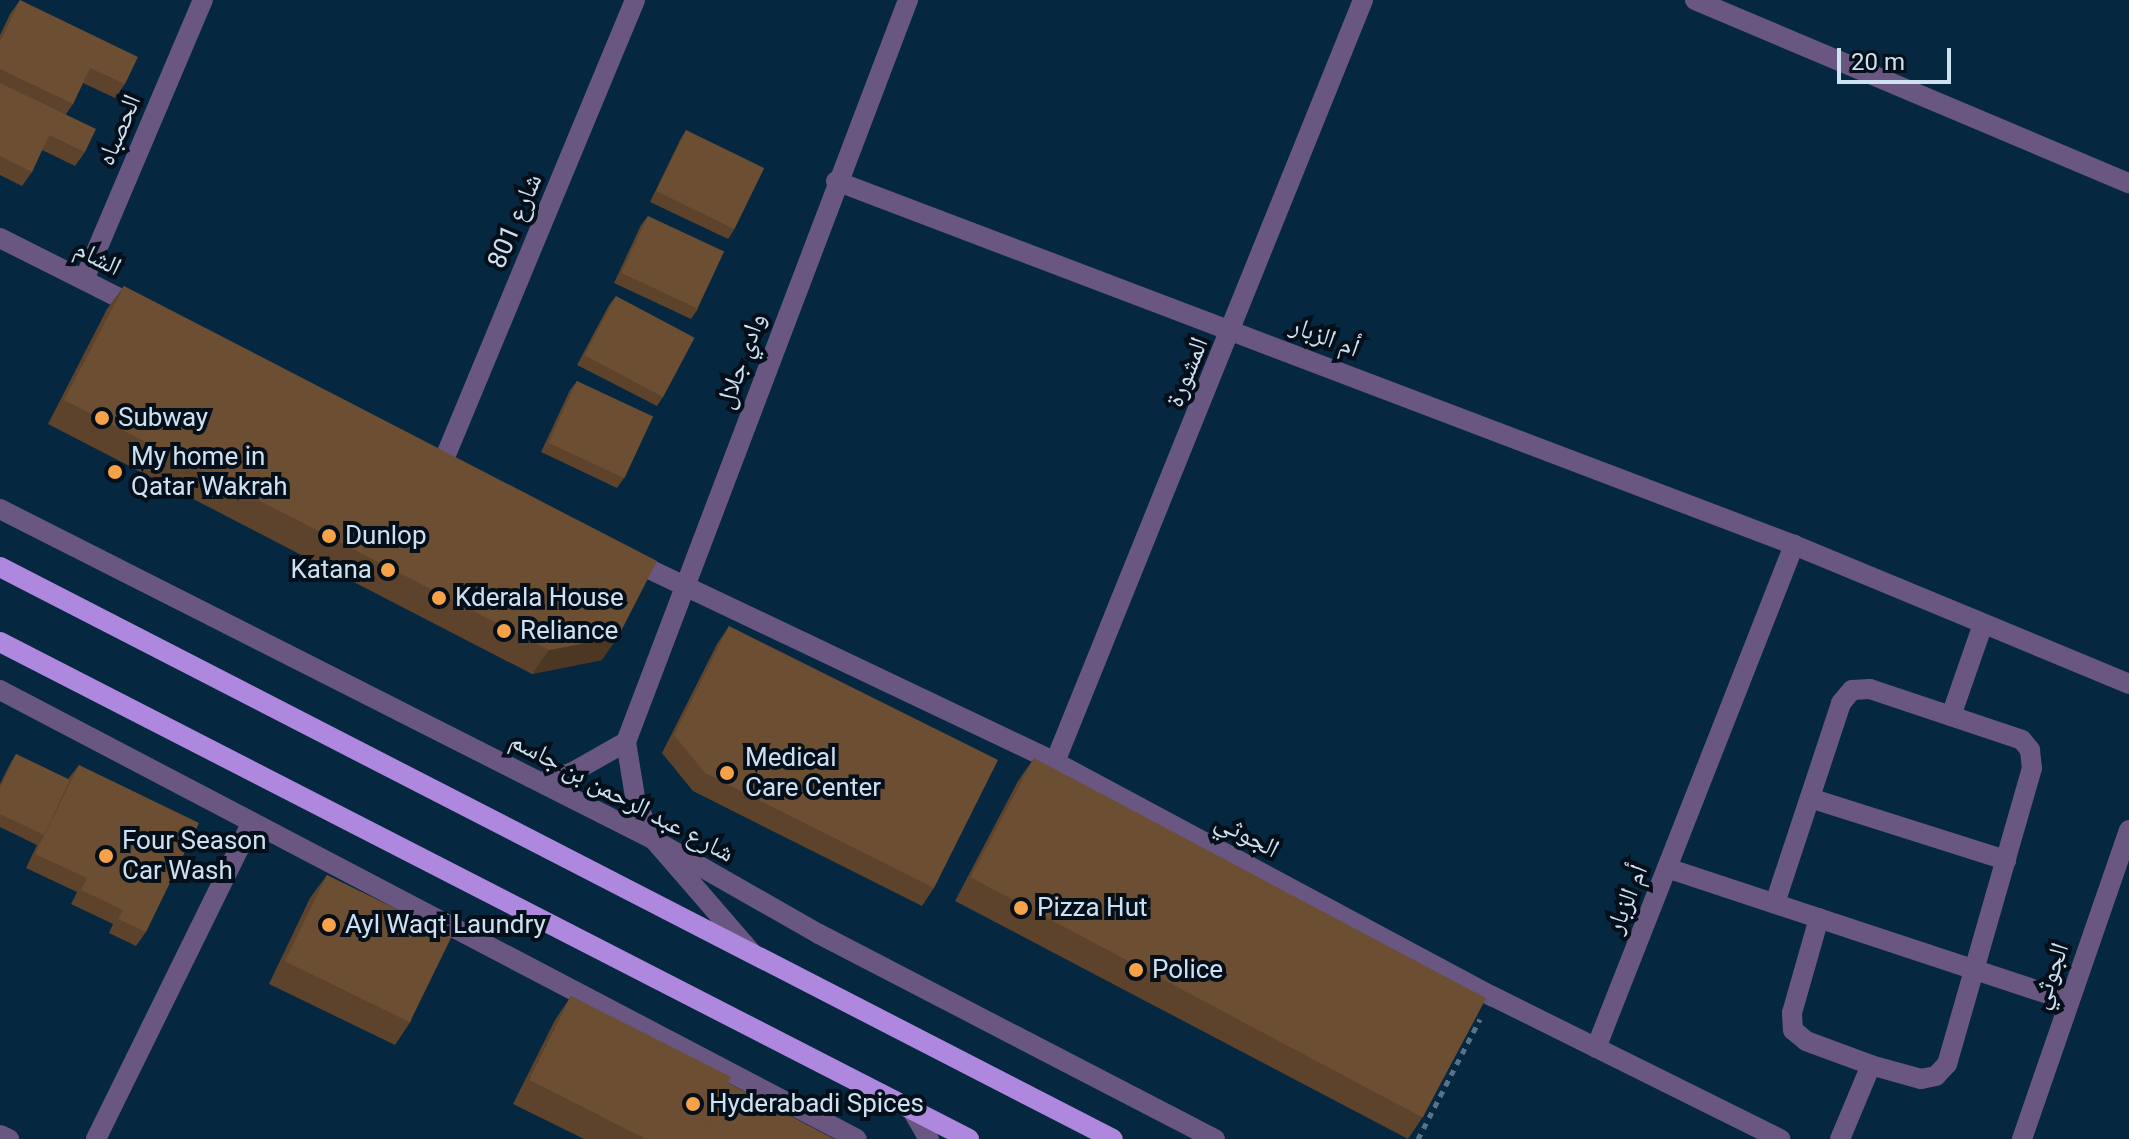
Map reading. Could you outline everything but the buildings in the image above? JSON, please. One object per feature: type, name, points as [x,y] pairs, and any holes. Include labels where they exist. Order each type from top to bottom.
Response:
[{"type":"main road","points":[[0,567],[1113,1139]]},
{"type":"main road","points":[[0,642],[969,1139]]},
{"type":"street","name":"الحصباه","points":[[84,280],[203,0]]},
{"type":"street","name":"شارع 801","points":[[443,462],[635,0]]},
{"type":"street","name":"المشورة","points":[[1055,762],[1233,329],[1363,0]]},
{"type":"street","points":[[1695,0],[2129,183]]},
{"type":"street","name":"وادي جلال","points":[[752,953],[654,840],[636,803],[626,742],[900,2]]},
{"type":"street","name":"أم الزبار","points":[[836,181],[1233,329],[1794,545],[2129,684]]},
{"type":"street","name":"الشام","points":[[0,238],[153,315]]},
{"type":"street","name":"شارع عبد الرحمن بن جاسم","points":[[0,509],[654,840],[819,934],[1215,1139]]},
{"type":"street","name":"أم الزبار","points":[[1596,1048],[1794,545]]},
{"type":"street","points":[[613,551],[684,588]]},
{"type":"street","name":"الجوثي","points":[[684,588],[1055,762],[1492,996],[1780,1139]]},
{"type":"street","points":[[1951,716],[1983,624]]},
{"type":"street","points":[[1775,903],[1841,703],[1852,690],[1870,689],[2022,740],[2030,750],[2032,768],[1947,1064],[1936,1076],[1921,1079],[1871,1065],[1806,1041],[1793,1030],[1792,1013],[1819,918]]},
{"type":"street","points":[[0,690],[857,1139]]},
{"type":"street","points":[[541,782],[571,773],[626,742]]},
{"type":"street","points":[[1810,798],[2006,860]]},
{"type":"street","points":[[96,1139],[252,822]]},
{"type":"street","name":"الجوثي","points":[[2022,1139],[2129,830]]},
{"type":"street","points":[[1667,868],[2069,1001]]},
{"type":"street","points":[[1840,1139],[1871,1065]]},
{"type":"street","points":[[912,1110],[929,1139]]},
{"type":"street","points":[[0,1135],[9,1139]]},
{"type":"path","points":[[1418,1139],[1492,996]]},
{"type":"place","name":"Subway","points":[[102,418]]},
{"type":"place","name":"My home in Qatar Wakrah","points":[[115,472]]},
{"type":"place","name":"Dunlop","points":[[329,536]]},
{"type":"place","name":"Katana","points":[[388,570]]},
{"type":"place","name":"Kderala House","points":[[439,598]]},
{"type":"place","name":"Reliance","points":[[504,631]]},
{"type":"place","name":"Medical Care Center","points":[[727,773]]},
{"type":"place","name":"Four Season Car Wash","points":[[106,856]]},
{"type":"place","name":"Pizza Hut","points":[[1021,908]]},
{"type":"place","name":"Ayl Waqt Laundry","points":[[329,925]]},
{"type":"place","name":"Police","points":[[1136,970]]},
{"type":"place","name":"Hyderabadi Spices","points":[[693,1104]]}]
